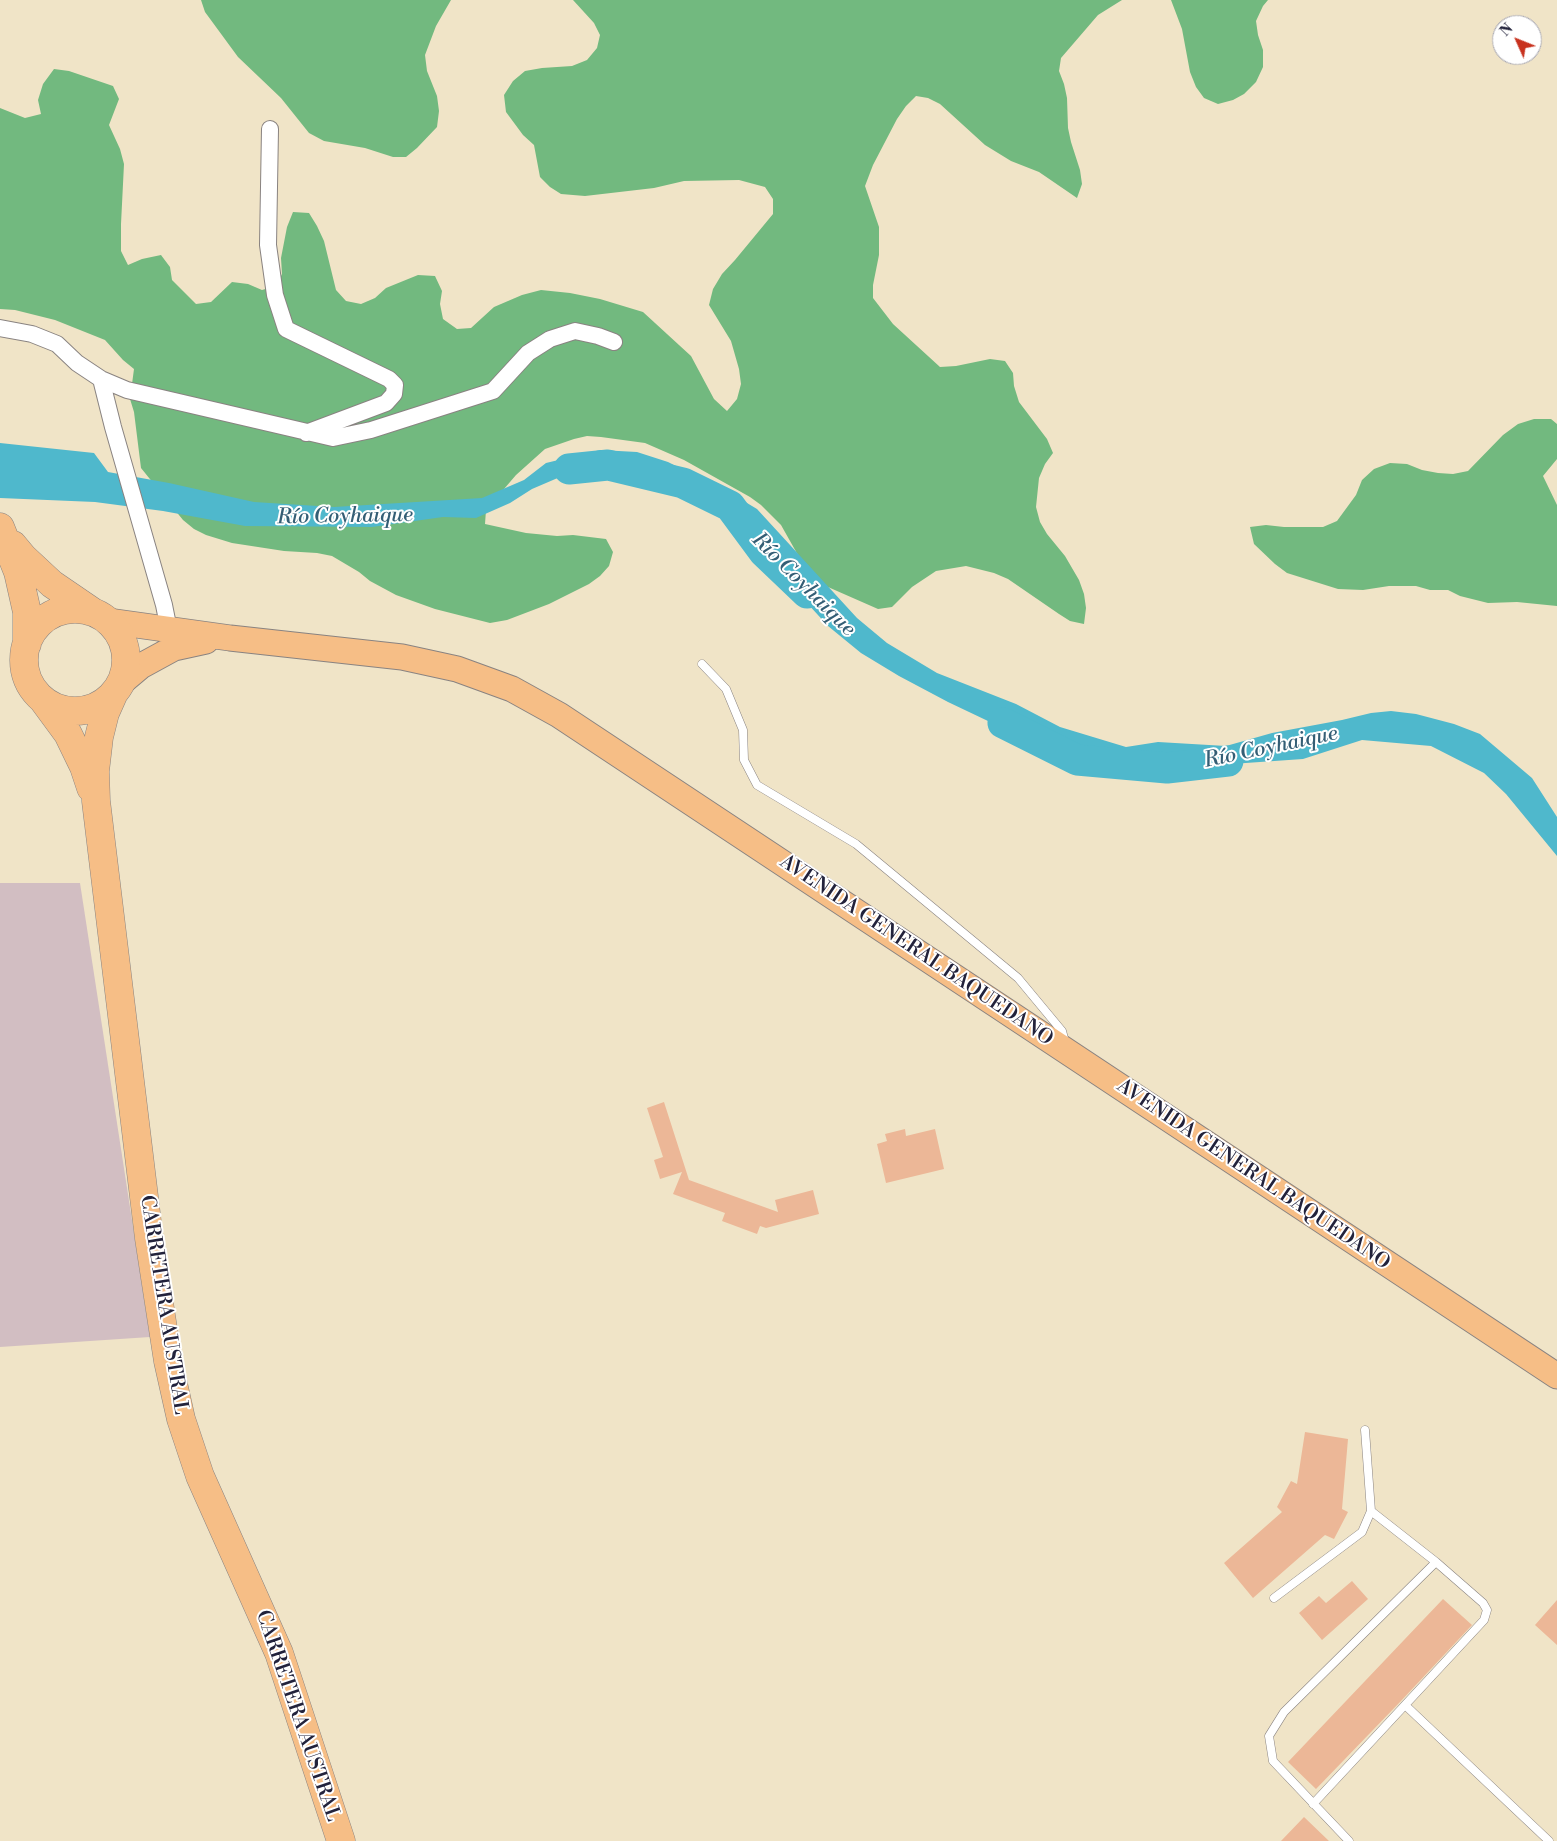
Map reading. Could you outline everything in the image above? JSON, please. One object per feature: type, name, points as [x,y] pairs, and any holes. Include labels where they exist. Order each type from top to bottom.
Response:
[{"type":"highway","points":[[2,531],[23,557],[52,584],[116,629],[125,650],[125,672],[117,688],[98,706],[79,711],[60,709],[43,700],[28,680],[25,668],[28,624],[25,600],[18,572],[2,531]]},
{"type":"highway","points":[[27,644],[32,633],[40,624],[60,612],[71,610],[101,617]]},
{"type":"highway","name":"CARRETERA AUSTRAL","points":[[117,688],[105,713],[99,737],[96,801],[149,1238],[168,1361],[183,1427],[200,1476],[279,1653],[341,1841]]},
{"type":"highway","name":"CARRETERA AUSTRAL","points":[[43,700],[68,734],[84,766],[96,801]]},
{"type":"main road","name":"AVENIDA GENERAL BAQUEDANO","points":[[101,617],[169,630],[230,638],[402,656],[457,669],[512,689],[559,715],[1557,1376]]},
{"type":"main road","name":"AVENIDA GENERAL BAQUEDANO","points":[[117,688],[141,666],[174,648],[193,642],[230,638]]},
{"type":"street","points":[[270,129],[268,245],[275,295],[286,329],[389,379],[394,385],[394,394],[386,403],[306,432]]},
{"type":"street","points":[[0,328],[32,334],[57,344],[77,363],[101,379],[127,390],[333,438],[372,430],[493,391],[528,353],[550,338],[575,331],[614,342]]},
{"type":"street","points":[[101,379],[164,605],[169,630]]},
{"type":"lane","points":[[702,664],[726,689],[743,730],[744,760],[757,785],[856,844],[1018,978],[1062,1031],[1069,1053]]},
{"type":"lane","points":[[1274,1598],[1362,1532],[1371,1511],[1365,1430]]},
{"type":"lane","points":[[1313,1804],[1484,1620],[1487,1610],[1483,1603],[1436,1562],[1371,1511]]},
{"type":"lane","points":[[1349,1841],[1273,1761],[1269,1736],[1284,1712],[1436,1562]]},
{"type":"lane","points":[[1405,1705],[1549,1841]]},
{"type":"shaded area","points":[[0,883],[80,883],[150,1337],[0,1347]]},
{"type":"green space","points":[[201,0],[451,0],[436,26],[425,55],[427,71],[437,96],[439,111],[437,127],[406,157],[393,157],[365,148],[324,141],[309,133],[281,98],[238,57],[205,12]]},
{"type":"green space","points":[[573,0],[1122,0],[1098,15],[1061,58],[1059,71],[1067,98],[1068,128],[1082,184],[1077,198],[1039,172],[1011,161],[985,145],[940,104],[928,98],[916,96],[897,119],[873,165],[865,186],[879,227],[879,255],[873,285],[873,298],[893,324],[940,367],[956,366],[990,359],[1005,361],[1013,373],[1014,386],[1019,402],[1047,439],[1053,453],[1045,464],[1039,478],[1036,507],[1040,522],[1047,534],[1065,556],[1079,580],[1086,608],[1084,624],[1070,621],[1008,579],[994,573],[966,566],[936,571],[912,587],[892,607],[878,609],[812,580],[781,525],[750,497],[684,460],[645,443],[587,436],[545,449],[516,475],[486,510],[485,524],[526,533],[557,536],[573,535],[606,539],[613,552],[609,566],[589,584],[549,604],[507,620],[490,623],[435,609],[396,595],[370,581],[332,556],[232,543],[194,529],[183,520],[141,468],[134,412],[130,399],[134,369],[105,340],[55,320],[15,310],[0,309],[0,108],[25,118],[41,114],[38,100],[43,84],[54,69],[69,71],[113,86],[119,99],[109,125],[120,149],[124,164],[121,251],[128,265],[142,259],[161,255],[170,267],[172,280],[196,304],[211,302],[232,282],[248,284],[262,290],[276,286],[282,274],[281,258],[287,227],[293,212],[309,213],[324,241],[336,290],[346,301],[361,304],[375,298],[386,288],[418,275],[435,276],[442,291],[440,304],[443,319],[457,329],[471,328],[494,307],[522,295],[541,290],[600,299],[643,312],[691,356],[714,399],[727,411],[737,399],[741,384],[739,369],[731,341],[709,305],[713,289],[722,274],[773,214],[773,199],[765,187],[739,180],[684,181],[654,188],[585,196],[561,194],[550,187],[540,177],[534,145],[523,135],[506,112],[504,95],[513,81],[525,71],[572,66],[587,60],[597,48],[600,35],[594,23]]},
{"type":"green space","points":[[1171,0],[1268,0],[1256,21],[1263,50],[1263,67],[1256,82],[1244,94],[1233,100],[1218,104],[1204,98],[1196,87],[1190,72],[1182,29]]},
{"type":"green space","points":[[1534,419],[1551,419],[1557,424],[1557,459],[1543,476],[1557,505],[1557,606],[1517,602],[1488,603],[1460,596],[1448,590],[1430,590],[1416,586],[1389,586],[1363,590],[1338,589],[1287,573],[1254,544],[1250,527],[1266,525],[1323,527],[1337,521],[1356,495],[1362,480],[1374,469],[1390,463],[1407,464],[1422,470],[1438,473],[1453,474],[1468,471],[1503,435],[1518,424]]},
{"type":"water","points":[[0,443],[94,453],[108,472],[169,483],[254,502],[334,507],[482,498],[524,480],[546,463],[600,450],[637,452],[668,462],[732,494],[757,509],[857,618],[887,643],[937,673],[1016,704],[1060,727],[1126,747],[1158,742],[1226,746],[1272,733],[1371,713],[1391,711],[1416,714],[1454,724],[1480,734],[1532,778],[1557,817],[1557,856],[1506,794],[1484,773],[1431,746],[1362,740],[1303,759],[1217,765],[1129,767],[1071,753],[1009,731],[948,702],[861,653],[828,626],[807,603],[759,541],[723,511],[668,474],[623,463],[560,477],[476,518],[443,517],[372,527],[245,526],[163,511],[95,502],[0,498]]},
{"type":"building","points":[[664,1102],[689,1180],[778,1212],[775,1200],[813,1190],[819,1214],[766,1228],[760,1226],[757,1234],[722,1221],[725,1213],[673,1194],[682,1172],[660,1179],[654,1160],[663,1157],[647,1108]]},
{"type":"building","points":[[905,1129],[906,1136],[935,1129],[944,1169],[886,1183],[877,1144],[887,1141],[885,1134]]},
{"type":"building","points":[[1305,1432],[1348,1439],[1342,1509],[1348,1512],[1334,1539],[1325,1535],[1253,1598],[1224,1563],[1282,1512],[1277,1507],[1291,1481],[1297,1484]]},
{"type":"building","points":[[1352,1581],[1368,1599],[1322,1640],[1299,1613],[1319,1596],[1326,1603]]},
{"type":"building","points":[[1443,1599],[1472,1625],[1316,1789],[1288,1762]]},
{"type":"building","points":[[1557,1600],[1557,1645],[1535,1625]]},
{"type":"building","points":[[1304,1817],[1329,1841],[1281,1841]]},
{"type":"waterway","name":"Río Coyhaique","points":[[569,469],[608,465],[683,483],[730,506],[764,552],[807,593]]},
{"type":"waterway","name":"Río Coyhaique","points":[[1003,723],[1077,760],[1167,768],[1228,761]]}]
